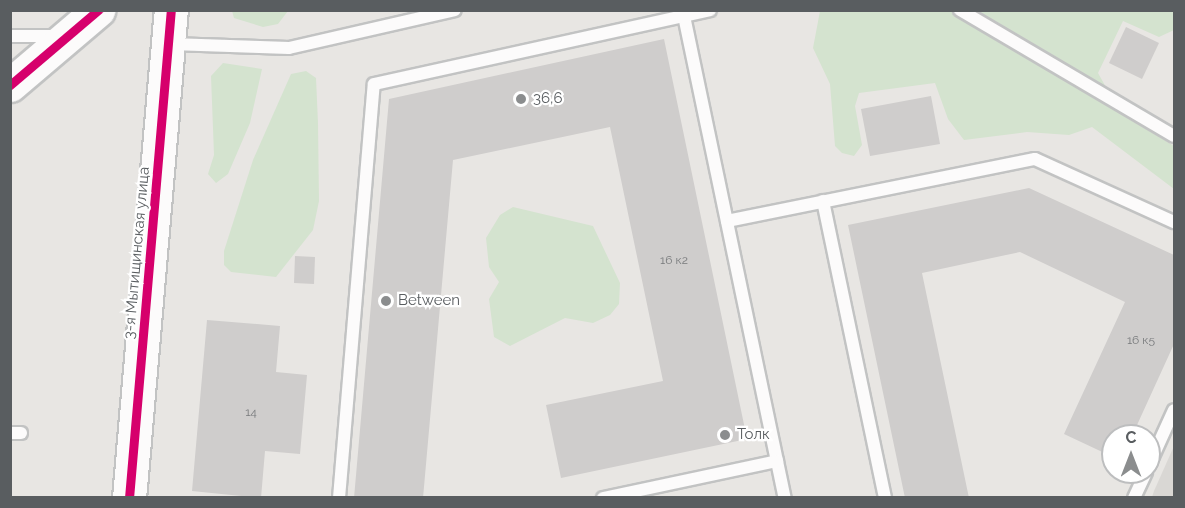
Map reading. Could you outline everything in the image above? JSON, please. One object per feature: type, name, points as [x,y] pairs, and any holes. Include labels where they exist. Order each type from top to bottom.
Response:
[{"type":"street","points":[[10,85],[98,10]]},
{"type":"street","name":"3-я Мытищинская улица","points":[[129,498],[170,44],[171,10]]},
{"type":"lane","points":[[170,44],[289,48],[455,10]]},
{"type":"lane","points":[[339,498],[374,84],[710,10]]},
{"type":"lane","points":[[960,10],[1174,136]]},
{"type":"lane","points":[[684,16],[785,498]]},
{"type":"lane","points":[[10,36],[68,37]]},
{"type":"lane","points":[[727,221],[1035,159],[1174,222]]},
{"type":"lane","points":[[823,201],[885,498]]},
{"type":"lane","points":[[1161,437],[1174,410]]},
{"type":"lane","points":[[603,498],[777,461]]},
{"type":"lane","points":[[1134,498],[1140,484]]},
{"type":"shaded area","points":[[1174,446],[1174,497],[1152,497],[1157,484],[1161,484],[1161,475]]},
{"type":"green space","points":[[232,10],[288,11],[278,24],[263,27],[234,18]]},
{"type":"green space","points":[[820,11],[1174,11],[1174,30],[1159,37],[1123,21],[1098,73],[1121,114],[1174,146],[1174,189],[1092,127],[1069,135],[1027,132],[964,140],[948,119],[935,83],[859,93],[855,106],[862,145],[854,156],[842,153],[835,146],[830,84],[813,48]]},
{"type":"green space","points":[[223,63],[262,69],[250,123],[228,174],[216,183],[208,174],[214,155],[211,76]]},
{"type":"green space","points":[[306,71],[316,78],[318,123],[319,201],[313,230],[276,277],[231,272],[224,265],[224,251],[253,160],[291,74]]},
{"type":"green space","points":[[513,207],[593,226],[620,283],[619,304],[610,315],[593,323],[565,318],[510,346],[494,337],[489,299],[499,282],[489,267],[486,238],[500,215]]},
{"type":"building","points":[[1126,27],[1159,43],[1142,79],[1109,63]]},
{"type":"building","points":[[664,39],[747,439],[561,478],[546,405],[663,381],[610,127],[453,160],[423,498],[354,498],[389,99]]},
{"type":"building","points":[[931,96],[940,144],[870,156],[861,109]]},
{"type":"building","points":[[1029,188],[1174,255],[1174,344],[1137,424],[1101,424],[1101,451],[1064,434],[1125,302],[1020,252],[922,273],[969,498],[905,498],[848,225]]},
{"type":"building","points":[[295,256],[315,257],[314,284],[294,283]]},
{"type":"building","points":[[207,320],[280,326],[276,372],[307,375],[300,454],[265,451],[261,498],[192,491]]},
{"type":"cycle path","points":[[10,85],[98,10]]},
{"type":"cycle path","points":[[129,498],[171,10]]},
{"type":"place","name":"36,6","points":[[521,99]]},
{"type":"place","name":"Between","points":[[386,301]]},
{"type":"place","name":"Толк","points":[[725,435]]}]
